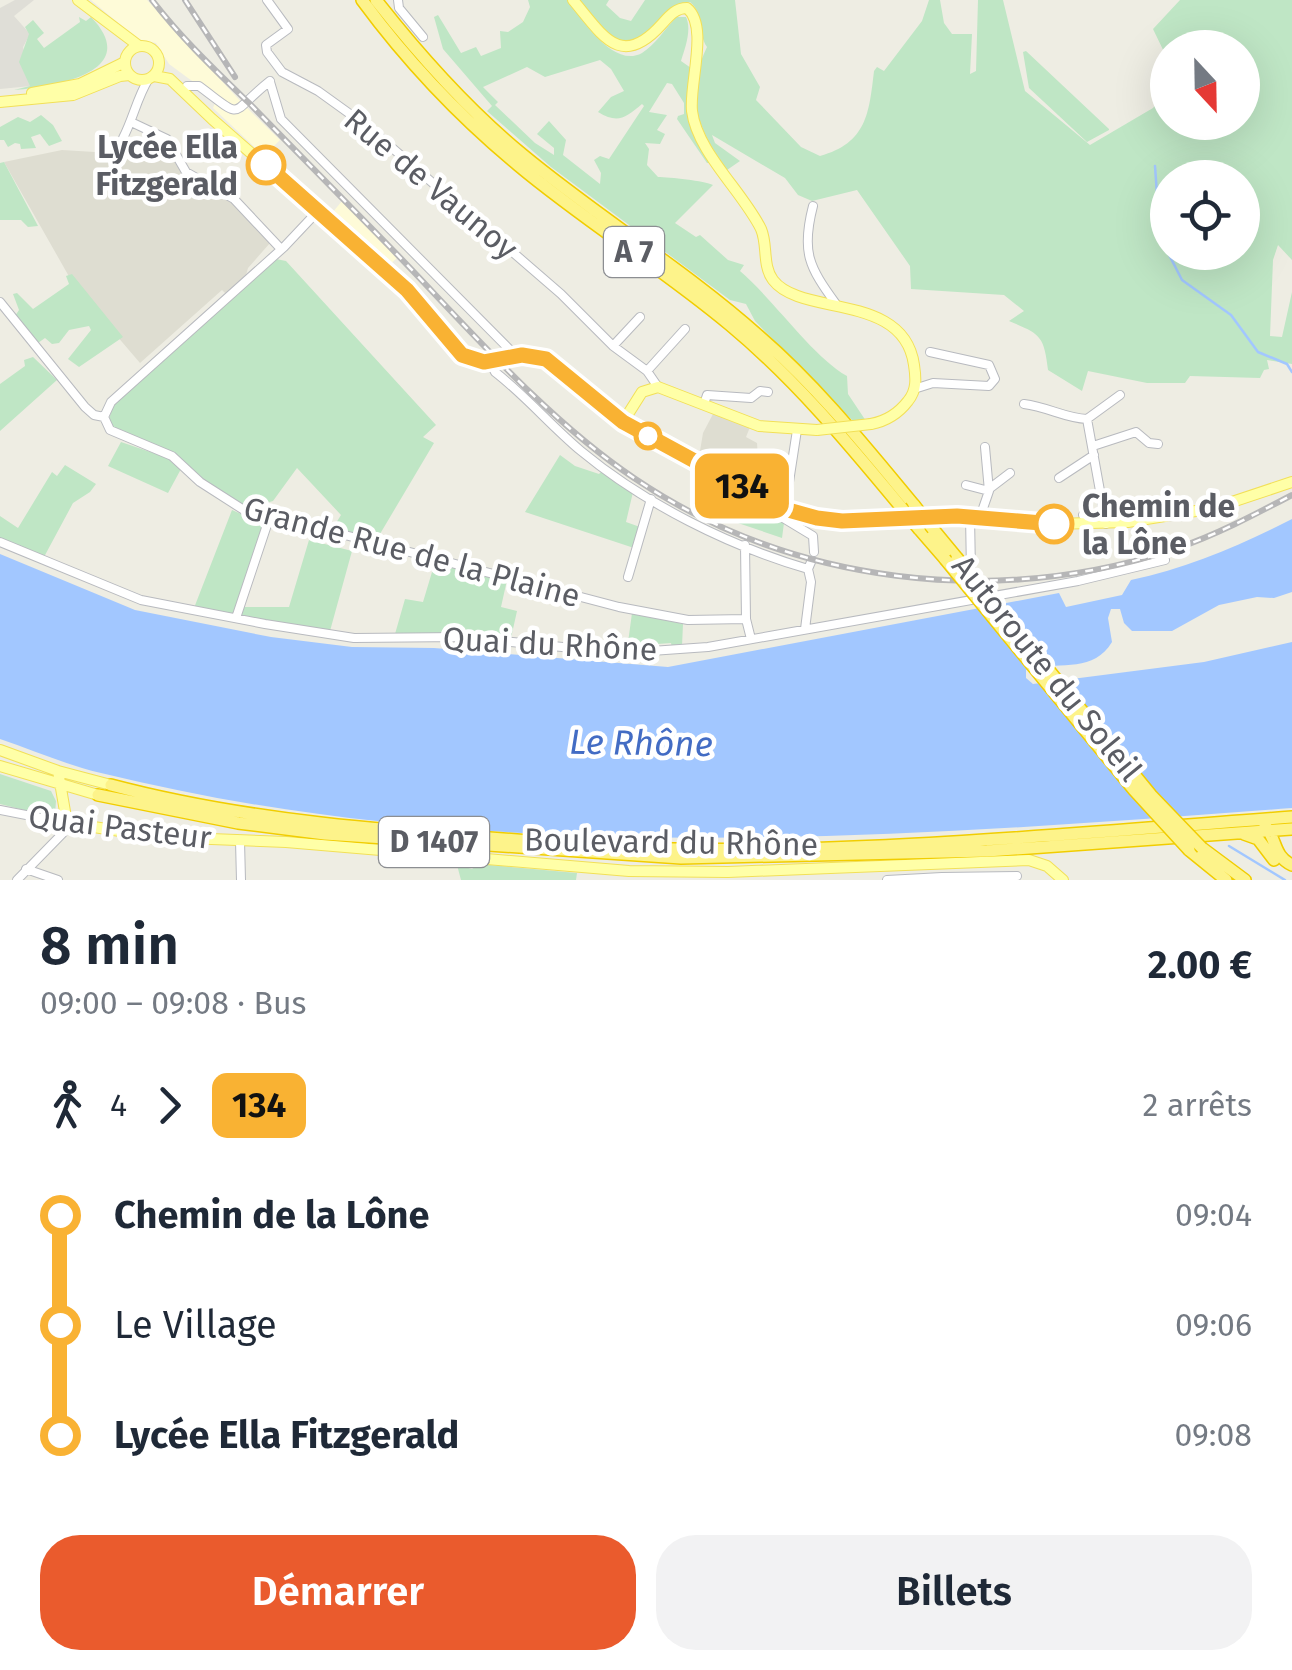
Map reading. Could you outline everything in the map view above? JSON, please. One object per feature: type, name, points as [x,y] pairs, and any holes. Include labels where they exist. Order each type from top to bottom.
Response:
[{"type":"highway","name":"Autoroute du Soleil","points":[[362,0],[425,76],[516,164],[700,301],[777,366],[932,529],[951,559],[1134,790],[1226,880]]},
{"type":"highway","name":"Autoroute du Soleil","points":[[376,0],[434,70],[522,155],[707,293],[784,359],[854,433],[907,506],[918,529],[951,559]]},
{"type":"highway","name":"Boulevard du Rhône","points":[[111,785],[214,809],[298,821],[598,846],[745,849],[1292,823]]},
{"type":"highway","name":"Boulevard du Rhône","points":[[98,796],[238,823],[325,834],[681,858],[987,851],[1270,830]]},
{"type":"highway","points":[[1166,827],[1259,823],[1270,830],[1277,853],[1292,868]]},
{"type":"highway","points":[[1269,852],[1267,838],[1273,825],[1292,823]]},
{"type":"highway","points":[[1240,832],[1258,839],[1279,866],[1292,868]]},
{"type":"highway","name":"Autoroute du Soleil","points":[[1196,849],[1245,880]]},
{"type":"main road","points":[[78,0],[116,31],[142,80]]},
{"type":"main road","points":[[573,0],[601,33],[625,48],[643,44],[676,10],[683,7],[692,11],[698,26],[692,112],[700,134],[760,227],[774,281],[792,293],[888,323],[908,341],[916,379],[912,396],[898,413],[870,424],[817,430],[759,426],[658,386],[642,392],[623,422]]},
{"type":"main road","points":[[0,99],[66,88],[131,54],[155,51],[160,61],[234,137]]},
{"type":"main road","points":[[142,80],[160,61]]},
{"type":"main road","points":[[0,99],[73,95],[142,80],[170,79],[187,86]]},
{"type":"main road","points":[[170,79],[407,290],[462,355],[503,359],[536,356],[552,362],[623,422],[766,500],[826,520],[975,516],[1041,524],[1169,517],[1242,500],[1292,482]]},
{"type":"main road","name":"Boulevard du Rhône","points":[[0,750],[58,772],[111,785]]},
{"type":"main road","name":"Boulevard du Rhône","points":[[0,766],[98,796]]},
{"type":"main road","points":[[58,772],[68,787],[62,799]]},
{"type":"main road","points":[[24,774],[57,791],[67,823]]},
{"type":"main road","name":"Quai Pasteur","points":[[67,823],[160,837],[286,842],[601,870],[728,876],[1029,860],[1052,868],[1064,880]]},
{"type":"street","points":[[187,86],[199,86],[224,108],[234,110],[245,106],[282,72],[265,48],[288,29],[267,0]]},
{"type":"street","points":[[398,0],[399,8],[423,36]]},
{"type":"street","name":"Rue de Vaunoy","points":[[282,72],[318,91],[368,127],[561,294],[658,386]]},
{"type":"street","points":[[123,138],[138,110],[142,80]]},
{"type":"street","points":[[270,82],[281,119],[503,359],[495,372],[561,434],[613,475],[652,499],[745,545],[811,561]]},
{"type":"street","points":[[131,122],[167,139],[188,174],[234,199],[281,249]]},
{"type":"street","points":[[813,206],[806,248],[815,276],[836,304]]},
{"type":"street","points":[[104,417],[122,391],[281,249],[316,212]]},
{"type":"street","name":"Grande Rue de la Plaine","points":[[0,302],[85,407],[94,416],[104,417],[113,433],[172,456],[231,504],[269,519],[322,528],[633,610],[694,621],[746,619]]},
{"type":"street","points":[[613,346],[640,316]]},
{"type":"street","points":[[647,372],[684,330]]},
{"type":"street","points":[[914,389],[934,382],[989,386],[995,379],[989,365],[930,352]]},
{"type":"street","points":[[704,404],[707,395],[751,398],[760,391],[768,392]]},
{"type":"street","points":[[1088,420],[1106,402],[1120,395]]},
{"type":"street","points":[[1024,404],[1058,410],[1066,418],[1088,420]]},
{"type":"street","points":[[1083,514],[1106,518],[1088,420]]},
{"type":"street","points":[[797,430],[787,495],[779,498],[766,493],[766,500],[770,510],[813,536],[805,629]]},
{"type":"street","points":[[1060,478],[1094,451],[1136,432],[1149,443],[1158,444]]},
{"type":"street","points":[[985,447],[989,490]]},
{"type":"street","points":[[972,572],[975,516],[989,490],[1010,473]]},
{"type":"street","points":[[966,485],[989,490]]},
{"type":"street","points":[[628,576],[652,499]]},
{"type":"street","points":[[236,618],[269,519]]},
{"type":"street","name":"Quai du Rhône","points":[[0,542],[141,600],[236,618],[354,638],[461,636],[624,653],[675,652],[1093,578],[1165,560]]},
{"type":"street","points":[[745,545],[750,639]]},
{"type":"street","name":"Quai Pasteur","points":[[0,810],[67,823]]},
{"type":"street","points":[[17,880],[63,833],[67,823]]},
{"type":"street","points":[[240,841],[241,880]]},
{"type":"street","points":[[942,864],[942,878]]},
{"type":"street","points":[[26,869],[58,880]]},
{"type":"street","points":[[888,880],[1017,876]]},
{"type":"shaded area","points":[[15,0],[34,0],[14,16],[30,34],[23,47],[31,86],[0,89],[0,8]]},
{"type":"shaded area","points":[[91,0],[147,0],[243,104],[231,108],[169,64],[156,43],[137,39]]},
{"type":"shaded area","points":[[215,103],[230,114],[247,108],[280,140],[264,156],[213,108]]},
{"type":"shaded area","points":[[164,143],[184,178],[233,203],[270,243],[226,294],[222,290],[140,363],[75,287],[4,162],[62,150],[111,153],[114,161],[138,157]]},
{"type":"shaded area","points":[[342,201],[397,258],[386,268],[328,218]]},
{"type":"shaded area","points":[[713,414],[750,427],[746,437],[757,443],[754,472],[772,480],[769,488],[759,491],[699,457],[703,433]]},
{"type":"green space","points":[[528,0],[567,0],[600,40],[620,54],[631,56],[647,50],[676,17],[686,17],[688,33],[681,61],[691,68],[691,118],[712,163],[707,163],[677,119],[684,114],[684,103],[672,84],[667,83],[649,112],[667,115],[657,130],[665,134],[660,144],[645,143],[649,149],[647,165],[658,177],[713,185],[675,223],[696,237],[700,235],[728,260],[744,265],[740,271],[820,355],[847,376],[848,394],[866,421],[854,422],[755,321],[746,304],[730,300],[551,167],[487,111],[492,106],[443,49],[434,17],[438,15],[461,53],[476,47],[481,56],[501,48],[500,31],[508,32],[523,22],[530,7]],"holes":[[[600,60],[611,69],[624,91],[611,97],[598,112],[616,118],[644,106],[609,159],[600,156],[594,160],[601,173],[600,184],[563,155],[566,140],[549,121],[537,134],[554,148],[554,155],[535,143],[495,105],[498,102],[483,87],[527,67],[545,77]]]},
{"type":"green space","points":[[577,0],[609,0],[606,5],[620,18],[631,21],[645,0],[735,0],[741,54],[760,87],[756,100],[801,147],[820,156],[848,143],[863,124],[874,71],[877,67],[884,71],[922,21],[929,0],[940,0],[944,23],[952,34],[972,34],[970,74],[976,71],[978,0],[1003,0],[1025,91],[1090,145],[1150,110],[1150,140],[1260,140],[1260,30],[1153,29],[1180,0],[1292,0],[1292,260],[1278,245],[1273,260],[1270,336],[1282,337],[1292,292],[1292,364],[1267,360],[1269,369],[1260,378],[1190,376],[1185,383],[1147,383],[1088,371],[1082,391],[1048,370],[1039,337],[1009,321],[1024,311],[1004,295],[911,289],[910,266],[857,190],[812,201],[798,195],[785,178],[712,135],[715,143],[740,161],[727,170],[708,140],[697,111],[696,81],[707,47],[698,12],[690,2],[679,4],[633,42],[623,42],[606,32]]},
{"type":"green space","points":[[79,17],[86,21],[91,17],[105,36],[107,51],[100,63],[70,80],[14,90],[30,86],[19,62],[29,34],[25,27],[33,20],[44,33],[37,39],[44,48],[80,22]]},
{"type":"green space","points":[[1023,52],[1109,130],[1087,142],[1029,88]]},
{"type":"green space","points":[[41,115],[53,125],[62,141],[49,146],[40,134],[31,137],[36,148],[21,149],[20,144],[8,147],[0,140],[0,127],[18,117],[30,122]]},
{"type":"green space","points":[[4,162],[38,226],[28,227],[21,220],[0,220],[0,163]]},
{"type":"green space","points":[[276,259],[286,261],[436,425],[423,437],[434,443],[377,539],[333,528],[341,515],[297,468],[273,501],[249,508],[202,481],[180,459],[114,428],[109,419],[113,406]]},
{"type":"green space","points":[[72,274],[123,337],[79,367],[68,359],[91,330],[89,326],[69,330],[59,343],[52,344],[45,338],[38,343],[15,316],[19,310],[13,294],[17,293],[33,309],[69,284],[66,276]]},
{"type":"green space","points":[[33,357],[57,380],[0,431],[0,384],[25,366],[24,360]]},
{"type":"green space","points":[[121,442],[168,458],[181,469],[168,493],[108,466]]},
{"type":"green space","points":[[560,455],[575,466],[601,472],[633,492],[626,522],[640,527],[634,548],[525,512]]},
{"type":"green space","points":[[65,465],[96,484],[73,503],[44,557],[0,538],[0,516],[18,528],[52,472],[57,476]]},
{"type":"green space","points":[[734,489],[760,502],[784,523],[782,538],[735,522]]},
{"type":"green space","points":[[232,510],[264,524],[234,615],[194,608]]},
{"type":"green space","points":[[309,540],[352,551],[330,631],[241,616],[244,607],[289,607]]},
{"type":"green space","points":[[435,562],[507,580],[501,607],[517,611],[511,638],[395,634],[405,599],[423,602]]},
{"type":"green space","points":[[632,613],[683,624],[682,646],[672,648],[671,643],[627,650]]},
{"type":"green space","points":[[0,774],[51,791],[56,801],[55,814],[0,804]]},
{"type":"green space","points":[[479,864],[577,873],[576,880],[461,880],[457,865],[472,869]]},
{"type":"water","name":"Le Rhône","points":[[1292,519],[1292,592],[1219,605],[1172,631],[1132,631],[1124,623],[1120,609],[1111,609],[1108,618],[1112,642],[1105,652],[1087,662],[1032,667],[1026,670],[1026,678],[1033,684],[1204,662],[1292,642],[1292,808],[994,829],[844,835],[694,838],[545,834],[396,823],[248,803],[88,770],[0,739],[0,554],[135,610],[271,637],[352,647],[434,648],[668,667],[1059,593],[1066,607],[1122,595],[1131,580],[1214,555]]},
{"type":"waterway","points":[[1177,270],[1182,280],[1231,315],[1258,352],[1287,364],[1292,372]]},
{"type":"waterway","points":[[1229,846],[1285,880]]},
{"type":"railway","points":[[152,0],[199,54],[567,426],[634,478],[695,514],[760,543],[827,563],[896,576],[966,581],[1037,578],[1107,567],[1175,549],[1292,495]]},
{"type":"railway","points":[[185,0],[235,77]]},
{"type":"bus line","name":"134","points":[[266,165],[407,290],[462,355],[484,362],[522,355],[546,359],[623,422],[781,508],[842,521],[978,516],[1054,524]]},
{"type":"place","name":"Lycée Ella Fitzgerald","points":[[266,165]]},
{"type":"place","name":"Chemin de la Lône","points":[[1054,524]]}]
